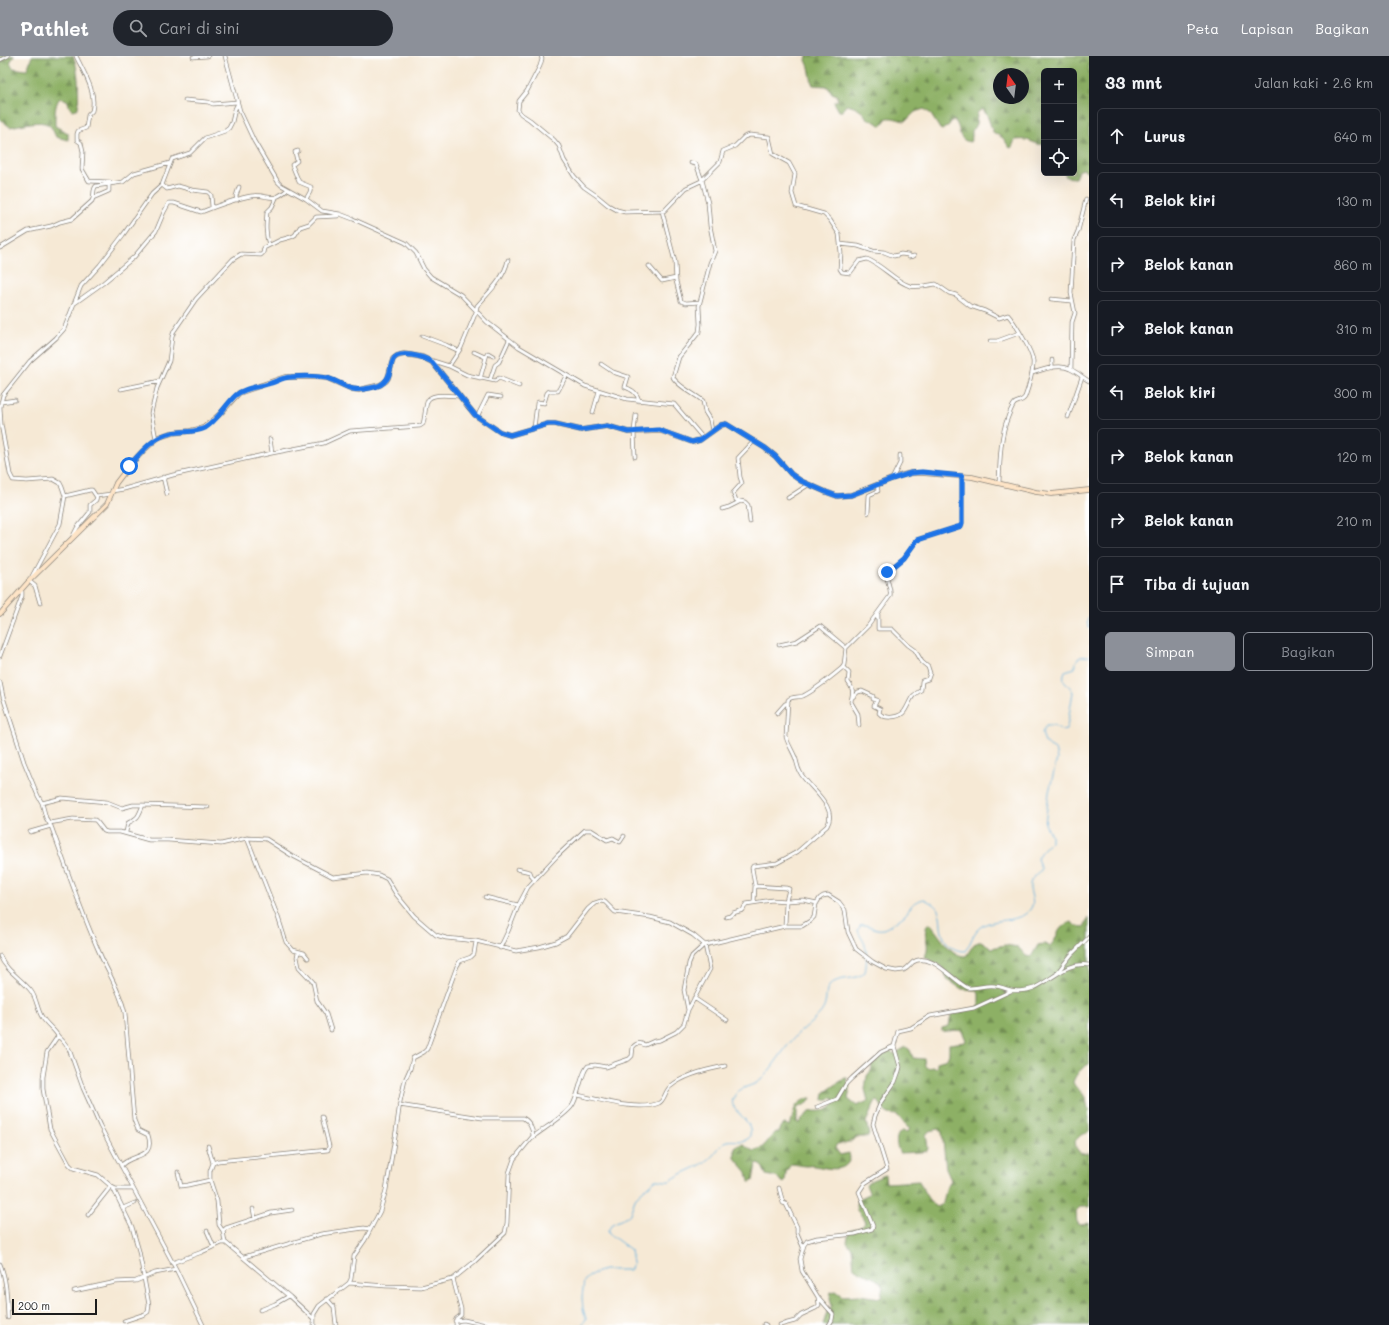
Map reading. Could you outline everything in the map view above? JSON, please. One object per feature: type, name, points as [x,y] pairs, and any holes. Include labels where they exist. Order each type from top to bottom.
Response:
[{"type":"street","points":[[0,60],[8,56]]},
{"type":"street","points":[[76,56],[91,87],[93,107],[92,111],[88,115],[86,128],[78,131],[77,134],[77,140],[81,142],[83,151],[82,170],[89,181],[124,182]]},
{"type":"street","points":[[193,57],[208,56]]},
{"type":"street","points":[[225,56],[237,103],[254,141],[277,180],[288,189],[306,199],[322,211],[340,214],[406,243],[416,253],[424,269],[431,277],[461,295],[476,312],[509,340],[566,376],[585,386],[627,399],[674,404],[703,438]]},
{"type":"street","points":[[541,56],[542,59],[540,66],[527,91],[519,101],[519,112],[554,140],[560,148],[564,160],[574,176],[584,188],[608,205],[625,212],[662,211],[666,209],[686,188],[702,180],[719,163],[722,153],[725,150],[735,146],[744,137],[750,135],[769,136],[773,154],[789,163],[795,174],[792,193],[796,205],[798,207],[824,214],[829,218],[838,232],[841,253],[840,269],[842,272],[850,273],[859,262],[867,259],[877,264],[905,284],[919,287],[936,284],[949,293],[956,295],[970,306],[999,318],[1008,316],[1032,358],[1032,373],[1025,397],[1022,401],[1012,407],[1005,427],[1000,458],[999,483]]},
{"type":"street","points":[[185,100],[208,102],[213,104],[237,103]]},
{"type":"street","points":[[30,580],[60,524],[65,496],[60,483],[53,480],[13,480],[10,474],[1,431],[1,402],[6,391],[27,365],[64,329],[81,286],[100,265],[152,194],[162,185],[172,159],[192,152],[205,138],[225,131],[229,128],[237,103]]},
{"type":"street","points":[[298,151],[295,152],[297,161],[292,165],[299,182],[310,186],[311,189],[306,199]]},
{"type":"street","points":[[93,198],[93,190],[95,187],[124,182],[134,173],[170,163]]},
{"type":"street","points":[[691,163],[696,164],[702,180],[709,211],[710,226],[715,251],[710,263],[698,306],[700,324],[699,332],[679,357],[673,378],[687,391],[703,401],[705,412],[710,420],[712,431]]},
{"type":"street","points":[[0,248],[28,231],[51,226],[72,219],[93,198],[109,191],[109,184]]},
{"type":"street","points":[[162,185],[167,189],[178,186],[192,190],[210,192],[212,207]]},
{"type":"street","points":[[237,200],[236,196],[238,187]]},
{"type":"street","points":[[75,303],[104,283],[134,257],[156,231],[168,204],[174,203],[201,212],[212,207],[253,196],[276,198],[288,189]]},
{"type":"street","points":[[269,245],[266,227],[267,212],[272,207],[276,198]]},
{"type":"street","points":[[1071,369],[1072,322],[1075,313],[1071,293],[1074,240],[1078,232],[1086,199]]},
{"type":"street","points":[[662,211],[674,259],[681,301],[686,303],[700,302]]},
{"type":"street","points":[[156,440],[151,413],[160,381],[169,361],[172,337],[174,331],[196,299],[234,258],[241,254],[261,255],[264,248],[295,235],[300,227],[309,224],[316,217],[338,216],[340,214]]},
{"type":"street","points":[[840,244],[858,246],[895,256],[901,254],[908,255],[909,257],[914,256]]},
{"type":"street","points":[[449,366],[459,351],[476,312],[477,306],[502,277],[508,260]]},
{"type":"street","points":[[650,266],[662,281],[676,278]]},
{"type":"street","points":[[1052,299],[1072,300]]},
{"type":"street","points":[[990,342],[1019,333]]},
{"type":"street","points":[[422,336],[459,351]]},
{"type":"street","points":[[490,380],[495,365],[499,362],[509,340]]},
{"type":"street","points":[[474,352],[485,357]]},
{"type":"street","points":[[480,379],[485,357],[488,353],[493,356]]},
{"type":"street","points":[[0,614],[30,580],[107,504],[116,483],[143,451],[163,435],[204,428],[221,413],[239,393],[248,389],[272,383],[281,378],[290,377],[324,378],[352,389],[359,390],[380,385],[386,381],[393,358],[404,354],[449,366],[467,375],[480,379],[495,381],[499,378],[519,386]]},
{"type":"street","points":[[427,359],[434,363],[471,411],[500,432],[510,435],[548,424],[555,424],[577,430],[607,426],[624,432],[661,431],[692,442],[703,438],[721,425],[726,424],[770,452],[791,474],[808,485],[841,496],[851,495],[905,474],[916,473],[972,477],[1036,492],[1051,494],[1089,490]]},
{"type":"street","points":[[1052,360],[1052,368]]},
{"type":"street","points":[[478,362],[484,363]]},
{"type":"street","points":[[601,364],[613,372],[628,377],[625,387],[633,390],[637,394],[639,401]]},
{"type":"street","points":[[1032,373],[1063,367],[1071,369],[1089,381]]},
{"type":"street","points":[[534,428],[537,403],[544,403],[547,393],[550,391],[558,391],[566,376]]},
{"type":"street","points":[[1068,417],[1082,377]]},
{"type":"street","points":[[121,388],[160,381]]},
{"type":"street","points":[[593,412],[599,391]]},
{"type":"street","points":[[477,416],[488,395],[491,394],[501,397]]},
{"type":"street","points":[[73,536],[77,528],[90,512],[90,505],[96,500],[97,496],[163,477],[324,443],[350,431],[422,425],[424,422],[427,402],[430,398],[435,396],[460,396]]},
{"type":"street","points":[[1,402],[15,400]]},
{"type":"street","points":[[635,457],[634,431],[636,415]]},
{"type":"street","points":[[270,439],[272,453]]},
{"type":"street","points":[[739,502],[735,499],[733,494],[742,484],[737,459],[754,441]]},
{"type":"street","points":[[892,479],[900,463],[900,455]]},
{"type":"street","points":[[754,902],[755,886],[752,867],[777,863],[797,852],[816,837],[829,822],[830,812],[828,807],[799,770],[787,742],[786,737],[789,698],[801,696],[810,692],[843,667],[846,648],[865,630],[878,614],[891,593],[886,576],[887,572],[904,558],[916,541],[961,526],[962,476]]},
{"type":"street","points":[[163,477],[166,494]]},
{"type":"street","points":[[788,498],[808,485]]},
{"type":"street","points":[[868,513],[869,496],[878,491],[877,485]]},
{"type":"street","points":[[65,496],[90,490],[95,496],[97,496]]},
{"type":"street","points":[[722,509],[739,502],[745,502],[748,505],[750,522]]},
{"type":"street","points":[[30,580],[35,586],[40,603]]},
{"type":"street","points":[[0,656],[22,596],[21,590]]},
{"type":"street","points":[[853,697],[862,690],[865,691],[873,696],[873,699],[877,700],[874,706],[880,709],[879,713],[881,716],[897,716],[903,713],[912,697],[921,690],[922,681],[928,679],[930,673],[928,667],[922,662],[915,650],[908,645],[893,629],[878,629],[878,614]]},
{"type":"street","points":[[779,646],[797,640],[820,626],[846,648]]},
{"type":"street","points":[[843,667],[849,673],[848,682],[852,688],[853,697],[851,702],[858,715],[859,725]]},
{"type":"street","points":[[0,682],[1,694],[24,762],[42,803],[76,896],[100,955],[122,998],[125,1013],[134,1120],[138,1130],[148,1135],[150,1142],[149,1147],[143,1155],[127,1160],[121,1166]]},
{"type":"street","points":[[777,713],[785,704],[788,703]]},
{"type":"street","points":[[42,803],[62,798],[107,802],[122,808],[134,805],[208,807]]},
{"type":"street","points":[[124,833],[126,832],[128,823],[134,821],[138,817],[143,805]]},
{"type":"street","points":[[30,832],[50,824],[73,819],[94,820],[104,831],[120,832],[149,840],[214,844],[247,838],[270,840],[291,855],[333,876],[367,873],[379,875],[387,879],[396,894],[414,916],[436,935],[446,938],[476,941],[500,948],[518,950],[540,947],[562,940],[567,936],[588,909],[595,903],[601,901],[615,912],[650,917],[670,922],[693,935],[704,945],[710,968],[688,1010],[684,1024],[676,1032],[660,1040],[646,1045],[640,1043],[636,1044],[633,1047],[632,1056],[629,1059],[606,1068],[595,1065],[588,1066],[584,1071],[581,1085],[572,1107],[533,1137],[514,1159],[508,1173],[507,1223],[505,1232],[474,1262],[453,1279],[421,1287],[386,1286],[349,1282]]},
{"type":"street","points":[[500,948],[525,891],[557,856],[585,830],[591,830],[607,840],[612,838],[620,842],[624,836]]},
{"type":"street","points":[[247,838],[278,916],[286,942],[298,952],[304,953],[308,958]]},
{"type":"street","points":[[517,869],[530,872],[535,880]]},
{"type":"street","points":[[755,886],[788,888],[789,891],[786,901],[785,926]]},
{"type":"street","points":[[688,1010],[684,990],[689,963],[692,956],[704,945],[785,926],[802,926],[810,921],[815,914],[817,903],[823,896],[828,895],[843,905],[850,937],[856,950],[873,962],[886,968],[899,971],[907,969],[914,962],[924,959],[940,967],[968,988],[993,986],[1008,990],[1024,991],[1043,984],[1056,974],[1069,968],[1079,965],[1089,965]]},
{"type":"street","points":[[485,897],[518,905]]},
{"type":"street","points":[[726,918],[732,913],[743,910],[745,904],[754,902],[772,900],[801,900],[817,903]]},
{"type":"street","points":[[1056,974],[1071,955],[1089,937]]},
{"type":"street","points":[[314,1325],[314,1314],[317,1309],[351,1279],[354,1256],[380,1211],[386,1190],[399,1105],[412,1060],[427,1049],[457,966],[460,961],[471,957],[474,954],[476,941]]},
{"type":"street","points":[[298,952],[297,957],[299,967],[313,982],[317,1001],[326,1014],[332,1030]]},
{"type":"street","points":[[0,956],[4,963],[31,990],[42,1018],[56,1032],[69,1049],[83,1088],[100,1126],[176,1269],[203,1325]]},
{"type":"street","points":[[829,1325],[833,1315],[818,1297],[801,1268],[800,1259],[805,1242],[808,1240],[855,1234],[872,1228],[873,1226],[859,1192],[865,1183],[887,1168],[873,1124],[881,1102],[895,1082],[899,1071],[900,1067],[894,1046],[898,1030],[910,1028],[930,1016],[974,1008],[1013,990]]},
{"type":"street","points":[[694,998],[727,1020]]},
{"type":"street","points":[[58,1036],[47,1052],[43,1077],[43,1089],[49,1127],[71,1166],[75,1170],[98,1175],[112,1187],[119,1190],[133,1189]]},
{"type":"street","points":[[816,1107],[837,1099],[846,1084],[852,1078],[881,1052],[894,1046]]},
{"type":"street","points":[[577,1095],[633,1107],[652,1104],[660,1102],[670,1087],[679,1080],[710,1069],[725,1066]]},
{"type":"street","points":[[399,1105],[482,1118],[523,1118],[527,1120],[532,1130],[533,1137]]},
{"type":"street","points":[[314,1320],[289,1296],[225,1242],[223,1231],[219,1225],[217,1201],[210,1180],[210,1171],[213,1164],[218,1161],[327,1150],[329,1147],[322,1117]]},
{"type":"street","points":[[208,1146],[213,1164]]},
{"type":"street","points":[[178,1172],[181,1186],[210,1180]]},
{"type":"street","points":[[112,1187],[132,1227],[140,1251],[149,1304],[148,1312],[140,1317],[124,1321]]},
{"type":"street","points":[[88,1215],[112,1187]]},
{"type":"street","points":[[779,1188],[783,1203],[786,1204],[792,1215],[797,1228],[797,1233],[804,1247]]},
{"type":"street","points":[[123,1208],[135,1203]]},
{"type":"street","points":[[253,1209],[255,1219]]},
{"type":"street","points":[[223,1231],[226,1228],[271,1213],[292,1210]]},
{"type":"street","points":[[244,1257],[321,1234],[370,1228]]},
{"type":"street","points":[[207,1231],[214,1246]]},
{"type":"street","points":[[172,1263],[225,1242]]},
{"type":"street","points":[[0,1264],[5,1288],[8,1318]]},
{"type":"street","points":[[74,1291],[116,1282],[134,1281],[176,1269]]},
{"type":"street","points":[[453,1279],[461,1310],[461,1315],[456,1318],[456,1323],[464,1320],[486,1325]]},
{"type":"street","points":[[260,1310],[289,1296]]},
{"type":"street","points":[[780,1325],[795,1320],[800,1315],[816,1308],[819,1305],[818,1297]]},
{"type":"street","points":[[327,1299],[334,1307],[336,1325]]},
{"type":"green space","points":[[0,56],[14,56],[10,62],[13,68],[27,70],[32,56],[73,56],[77,74],[78,108],[72,110],[67,100],[60,98],[56,107],[55,115],[55,126],[68,133],[68,140],[56,137],[51,127],[46,123],[31,123],[10,127],[0,119]]},
{"type":"green space","points":[[807,56],[1089,56],[1089,172],[1083,169],[1078,171],[1077,173],[1077,68],[1041,68],[1041,144],[1024,140],[1015,140],[1010,148],[1003,138],[993,132],[987,115],[982,109],[977,113],[976,124],[972,131],[970,142],[962,139],[957,123],[954,120],[952,120],[949,125],[942,130],[930,113],[924,109],[915,112],[906,121],[887,118],[881,126],[872,120],[867,119],[861,111],[852,106],[846,105],[842,111],[839,111],[834,102],[838,100],[837,95],[832,93],[827,86],[813,85],[806,60]]},
{"type":"green space","points":[[1066,176],[1076,176],[1075,178]]},
{"type":"green space","points":[[1089,917],[1089,1064],[1079,1072],[1073,1082],[1085,1097],[1089,1117],[1089,1131],[1081,1135],[1075,1141],[1076,1148],[1081,1154],[1089,1153],[1089,1207],[1080,1207],[1076,1211],[1077,1224],[1081,1225],[1089,1223],[1089,1325],[823,1325],[827,1312],[832,1306],[830,1298],[831,1292],[836,1291],[843,1296],[859,1295],[881,1298],[883,1285],[854,1268],[852,1248],[847,1242],[849,1231],[861,1227],[865,1223],[864,1219],[857,1211],[856,1205],[857,1200],[869,1194],[866,1185],[872,1180],[885,1175],[886,1183],[919,1181],[933,1205],[936,1207],[943,1203],[946,1189],[951,1180],[946,1169],[942,1132],[938,1129],[929,1131],[926,1135],[927,1151],[900,1153],[897,1144],[898,1135],[902,1131],[907,1132],[910,1129],[898,1116],[885,1112],[878,1101],[875,1102],[866,1122],[869,1134],[868,1137],[856,1137],[849,1143],[836,1145],[835,1148],[840,1155],[849,1153],[850,1158],[845,1166],[830,1169],[791,1164],[786,1172],[784,1183],[776,1177],[766,1175],[759,1163],[756,1164],[753,1181],[749,1182],[747,1172],[735,1158],[735,1148],[743,1144],[753,1151],[761,1148],[773,1134],[776,1132],[779,1133],[783,1125],[785,1124],[790,1126],[796,1106],[806,1099],[811,1098],[808,1103],[797,1108],[797,1121],[799,1124],[804,1116],[810,1112],[824,1111],[832,1107],[835,1102],[833,1098],[823,1100],[824,1093],[845,1078],[847,1078],[850,1090],[848,1099],[857,1106],[868,1101],[865,1089],[867,1076],[872,1069],[871,1064],[890,1050],[894,1054],[906,1047],[910,1050],[913,1058],[924,1059],[925,1066],[927,1068],[935,1068],[937,1066],[937,1062],[947,1059],[949,1054],[949,1044],[965,1042],[966,1040],[962,1031],[942,1031],[942,1028],[949,1026],[951,1014],[979,1007],[979,994],[977,990],[962,989],[948,980],[942,967],[925,957],[927,946],[925,933],[929,923],[945,944],[955,953],[960,955],[966,956],[974,944],[981,941],[992,948],[1005,945],[1018,947],[1026,956],[1031,957],[1038,945],[1044,944],[1050,946],[1063,926],[1072,922],[1075,926],[1084,927]]},
{"type":"waterway","points":[[1089,617],[1087,622],[1089,627]]},
{"type":"waterway","points":[[582,1325],[586,1319],[582,1297],[584,1281],[592,1274],[604,1270],[629,1270],[633,1264],[631,1250],[609,1234],[608,1231],[612,1224],[629,1216],[636,1197],[655,1180],[670,1181],[708,1160],[725,1142],[743,1141],[749,1138],[749,1126],[733,1104],[735,1094],[762,1079],[794,1038],[819,1015],[824,1008],[827,990],[830,985],[838,980],[857,977],[865,972],[866,948],[858,930],[861,925],[867,925],[878,929],[885,928],[905,915],[914,903],[924,899],[937,908],[943,935],[948,944],[960,951],[965,951],[976,931],[982,926],[988,923],[1016,918],[1028,912],[1033,903],[1030,884],[1033,878],[1041,870],[1037,859],[1040,853],[1051,841],[1051,835],[1045,824],[1049,792],[1057,759],[1055,749],[1045,743],[1042,733],[1046,725],[1054,725],[1061,730],[1066,729],[1073,692],[1064,681],[1065,671],[1075,668],[1075,663],[1080,657],[1089,656]]},
{"type":"route","points":[[129,466],[151,443],[159,437],[172,433],[200,430],[204,428],[221,413],[235,396],[242,391],[272,383],[281,378],[290,377],[327,378],[355,390],[370,388],[383,384],[388,378],[393,358],[404,354],[422,357],[434,363],[471,411],[505,434],[514,435],[548,424],[555,424],[577,430],[607,426],[624,432],[659,430],[692,442],[700,440],[721,425],[726,424],[765,448],[775,456],[791,474],[801,481],[837,496],[846,496],[858,493],[911,473],[922,472],[962,476],[961,526],[917,540],[904,558],[887,572]]}]
